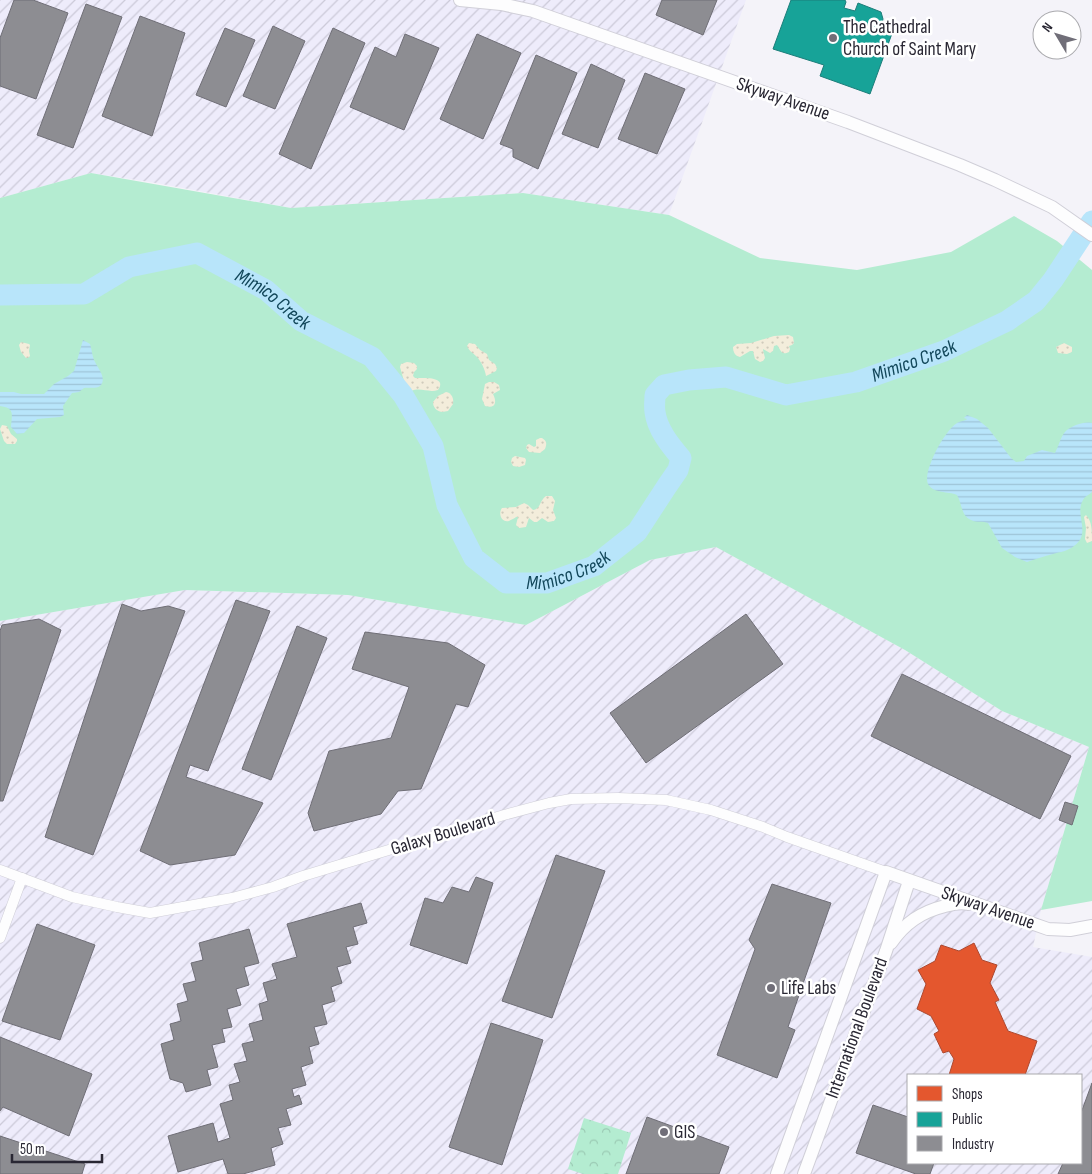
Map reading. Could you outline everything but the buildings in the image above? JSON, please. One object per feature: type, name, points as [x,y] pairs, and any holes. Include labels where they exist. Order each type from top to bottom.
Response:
[{"type":"street","name":"Skyway Avenue","points":[[460,0],[501,2],[533,11],[848,122],[995,180],[1052,207],[1092,235]]},
{"type":"street","name":"Galaxy Boulevard","points":[[0,870],[72,897],[150,913],[232,898],[274,887],[303,876],[549,803],[571,799],[618,798],[666,800],[711,810],[763,826],[787,837],[886,872]]},
{"type":"street","name":"Skyway Avenue","points":[[886,872],[1048,929],[1070,930],[1092,926]]},
{"type":"street","name":"International Boulevard","points":[[777,1174],[886,872]]},
{"type":"street","points":[[0,938],[22,878]]},
{"type":"street","name":"International Boulevard","points":[[804,1174],[886,951],[909,880]]},
{"type":"street","points":[[886,951],[898,934],[914,918],[932,910],[960,903],[983,906]]},
{"type":"shaded area","points":[[0,0],[746,0],[669,215],[523,193],[291,208],[91,173],[0,198]]},
{"type":"shaded area","points":[[716,547],[905,650],[1002,711],[1089,747],[1041,910],[1033,947],[1092,957],[1092,1174],[0,1174],[0,621],[185,590],[348,595],[526,625],[650,560]]},
{"type":"green space","points":[[91,173],[291,208],[523,193],[669,215],[760,258],[857,270],[951,252],[1014,216],[1057,241],[1092,270],[1092,901],[1041,910],[1089,747],[1002,711],[905,650],[716,547],[650,560],[526,625],[348,595],[185,590],[0,621],[0,198]]},
{"type":"green space","points":[[584,1118],[631,1133],[618,1174],[583,1174],[568,1169]]},
{"type":"sand","points":[[789,335],[793,337],[794,343],[789,346],[789,352],[783,353],[777,345],[774,346],[773,351],[770,353],[763,349],[765,358],[760,362],[755,359],[753,351],[740,357],[734,352],[733,347],[737,344],[751,343],[774,336]]},
{"type":"sand","points":[[21,342],[30,345],[30,356],[28,358],[21,352],[19,345]]},
{"type":"sand","points":[[469,343],[475,344],[487,354],[489,360],[495,364],[496,371],[486,376],[478,358],[468,348]]},
{"type":"sand","points":[[1064,343],[1072,347],[1072,352],[1067,354],[1058,353],[1056,347]]},
{"type":"sand","points":[[407,362],[414,363],[417,366],[413,376],[415,378],[428,378],[440,382],[438,390],[411,391],[406,388],[400,367],[401,364]]},
{"type":"sand","points":[[489,382],[499,385],[500,390],[493,394],[495,404],[491,407],[485,406],[482,399],[485,384]]},
{"type":"sand","points":[[446,392],[452,396],[453,404],[448,411],[442,412],[435,408],[433,402],[438,396]]},
{"type":"sand","points":[[2,425],[7,426],[11,434],[17,439],[15,444],[7,444],[4,441],[0,429]]},
{"type":"sand","points":[[540,438],[546,441],[545,449],[540,453],[529,452],[526,448],[527,445],[536,446],[536,440]]},
{"type":"sand","points":[[515,456],[525,458],[525,465],[513,466],[511,462]]},
{"type":"sand","points":[[546,496],[552,496],[555,501],[553,510],[556,518],[554,521],[548,522],[542,518],[534,522],[529,518],[526,527],[519,528],[516,525],[518,517],[504,521],[501,517],[500,512],[502,508],[516,507],[524,503],[533,510],[539,506]]},
{"type":"sand","points":[[1086,515],[1091,523],[1092,534],[1092,541],[1087,543],[1085,539],[1084,517]]},
{"type":"water","points":[[83,340],[90,344],[94,360],[103,380],[100,386],[84,388],[79,392],[72,393],[63,406],[64,415],[37,419],[24,433],[17,434],[11,427],[12,412],[8,408],[0,406],[0,392],[44,394],[54,384],[74,371]]},
{"type":"water","points":[[967,415],[977,419],[988,428],[1016,462],[1024,461],[1027,456],[1042,450],[1055,453],[1062,436],[1067,430],[1080,424],[1092,423],[1092,492],[1084,499],[1081,506],[1082,535],[1074,546],[1064,551],[1027,562],[1015,557],[1002,548],[988,523],[973,521],[965,516],[957,495],[937,491],[928,484],[928,470],[936,450],[948,432],[959,422],[966,420],[964,418]]},
{"type":"waterway","name":"Mimico Creek","points":[[0,295],[84,294],[129,267],[197,253],[266,290],[301,321],[372,357],[403,395],[433,446],[447,505],[474,558],[506,583],[547,583],[594,566],[637,532],[678,470],[681,458],[661,431],[655,412],[655,395],[664,385],[689,380],[726,377],[786,395],[856,382],[944,351],[1007,321],[1036,301],[1053,280],[1092,221]]},
{"type":"place","name":"The Cathedral Church of Saint Mary","points":[[833,38]]},
{"type":"place","name":"Life Labs","points":[[771,988]]},
{"type":"place","name":"GIS","points":[[664,1132]]}]
